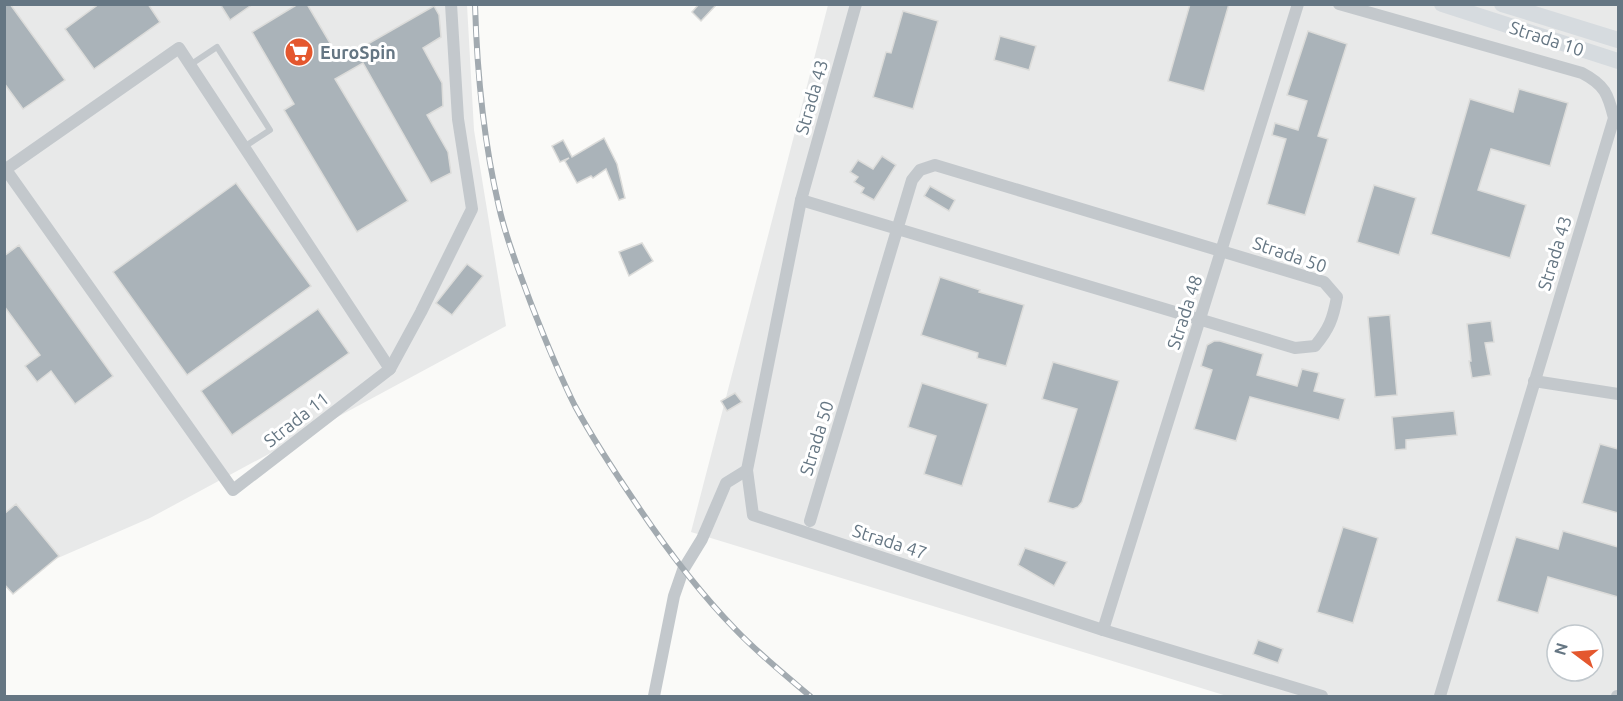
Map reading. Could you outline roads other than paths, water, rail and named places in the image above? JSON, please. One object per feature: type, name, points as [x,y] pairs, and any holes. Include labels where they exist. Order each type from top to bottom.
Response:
[{"type":"street","points":[[5,168],[179,48],[390,369],[472,209],[458,118],[451,4]]},
{"type":"street","name":"Strada 43","points":[[801,200],[856,4]]},
{"type":"street","name":"Strada 48","points":[[1103,630],[1298,4]]},
{"type":"street","name":"Strada 43","points":[[1339,4],[1582,72],[1596,80],[1609,97],[1614,118],[1440,696]]},
{"type":"street","name":"Strada 10","points":[[1442,4],[1618,61]]},
{"type":"street","name":"Strada 10","points":[[1502,4],[1618,40]]},
{"type":"street","name":"Strada 50","points":[[801,200],[897,228],[1295,348],[1316,346],[1333,318],[1337,297],[1324,282],[935,165],[920,170],[912,180],[897,228],[810,520]]},
{"type":"street","name":"Strada 11","points":[[5,168],[233,490],[390,369]]},
{"type":"street","name":"Strada 47","points":[[801,200],[747,470],[753,515],[1103,630],[1322,696]]},
{"type":"street","points":[[1534,381],[1618,394]]},
{"type":"street","points":[[654,696],[674,596],[683,570],[702,539],[726,483],[747,470]]},
{"type":"lane","points":[[190,65],[217,47],[270,130],[244,147]]},
{"type":"railway","points":[[475,4],[482,106],[499,207],[530,301],[569,393],[612,467],[682,568],[745,639],[810,696]]},
{"type":"place","name":"EuroSpin","points":[[299,52]]}]
